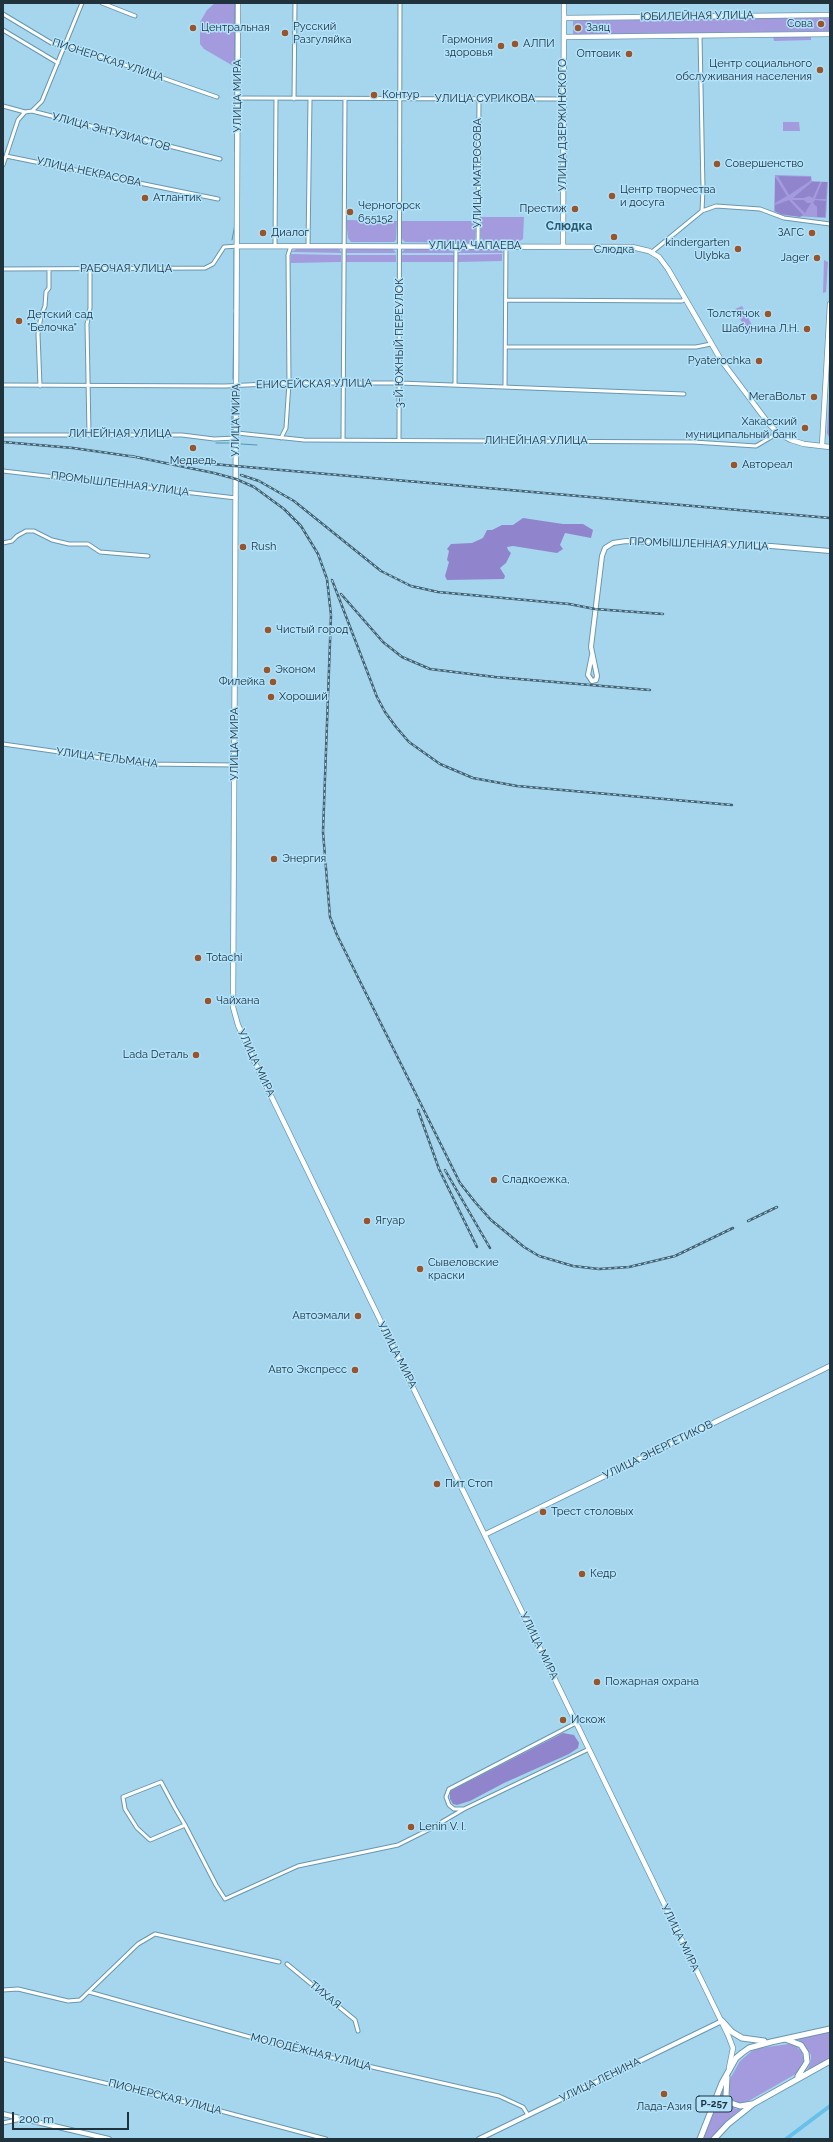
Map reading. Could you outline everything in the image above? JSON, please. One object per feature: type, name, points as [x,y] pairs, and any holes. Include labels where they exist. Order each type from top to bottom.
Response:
[{"type":"highway","points":[[722,2021],[732,2032],[742,2038],[771,2042]]},
{"type":"highway","name":"Р-257","points":[[700,2139],[729,2070],[736,2058],[749,2048],[830,2029]]},
{"type":"highway","name":"Р-257","points":[[784,2039],[801,2045],[808,2058],[802,2072],[794,2080]]},
{"type":"highway","name":"Р-257","points":[[714,2139],[728,2124],[753,2104],[830,2061]]},
{"type":"highway","name":"Р-257","points":[[729,2070],[726,2089],[728,2099],[734,2105],[753,2104]]},
{"type":"main road","name":"УЛИЦА МИРА","points":[[238,3],[236,765],[233,1003],[238,1025],[366,1293],[486,1534],[576,1724],[722,2021],[733,2048],[729,2070]]},
{"type":"main road","name":"УЛИЦА ДЗЕРЖИНСКОГО","points":[[563,246],[564,3]]},
{"type":"main road","name":"ЮБИЛЕЙНАЯ УЛИЦА","points":[[564,18],[830,15]]},
{"type":"main road","name":"ЮБИЛЕЙНАЯ УЛИЦА","points":[[564,37],[830,34]]},
{"type":"main road","name":"УЛИЦА ЧАПАЕВА","points":[[238,246],[563,246],[632,247],[652,252]]},
{"type":"main road","points":[[652,252],[665,265],[711,344],[736,381],[769,424],[791,440],[830,447]]},
{"type":"main road","points":[[822,446],[828,376],[830,304]]},
{"type":"main road","name":"УЛИЦА ЭНЕРГЕТИКОВ","points":[[486,1534],[830,1366]]},
{"type":"street","points":[[32,111],[42,101],[82,3]]},
{"type":"street","points":[[102,3],[136,16]]},
{"type":"street","points":[[294,99],[295,3]]},
{"type":"street","name":"3-Й ЮЖНЫЙ ПЕРЕУЛОК","points":[[399,440],[400,3]]},
{"type":"street","name":"ПИОНЕРСКАЯ УЛИЦА","points":[[3,14],[53,44],[65,44],[217,97]]},
{"type":"street","name":"ПИОНЕРСКАЯ УЛИЦА","points":[[3,30],[58,62]]},
{"type":"street","points":[[700,36],[704,189],[702,211]]},
{"type":"street","name":"УЛИЦА СУРИКОВА","points":[[238,98],[564,99]]},
{"type":"street","points":[[275,246],[276,99]]},
{"type":"street","points":[[308,246],[310,99]]},
{"type":"street","points":[[343,440],[345,99]]},
{"type":"street","name":"УЛИЦА МАТРОСОВА","points":[[478,246],[479,99]]},
{"type":"street","name":"УЛИЦА ЭНТУЗИАСТОВ","points":[[3,106],[25,112],[32,111],[220,159]]},
{"type":"street","points":[[3,165],[18,120],[25,112]]},
{"type":"street","name":"УЛИЦА НЕКРАСОВА","points":[[6,156],[218,199]]},
{"type":"street","points":[[652,252],[702,211],[716,206],[760,209],[784,218],[830,224]]},
{"type":"street","points":[[221,242],[224,247],[238,246]]},
{"type":"street","points":[[282,438],[286,428],[289,383],[288,256],[291,246]]},
{"type":"street","points":[[455,384],[456,246]]},
{"type":"street","points":[[505,386],[507,300],[506,246]]},
{"type":"street","name":"РАБОЧАЯ УЛИЦА","points":[[3,269],[205,268],[212,264],[224,247]]},
{"type":"street","points":[[40,386],[38,334],[41,316],[45,306],[46,292],[49,288],[49,269]]},
{"type":"street","points":[[89,434],[87,324],[90,308],[90,269]]},
{"type":"street","points":[[507,300],[682,301],[686,299]]},
{"type":"street","points":[[506,347],[696,347],[711,344]]},
{"type":"street","name":"ЕНИСЕЙСКАЯ УЛИЦА","points":[[3,385],[88,386],[400,383],[684,394]]},
{"type":"street","name":"ЛИНЕЙНАЯ УЛИЦА","points":[[3,435],[182,435],[214,439],[237,436],[304,440],[693,442],[756,446],[778,432]]},
{"type":"street","name":"ПРОМЫШЛЕННАЯ УЛИЦА","points":[[3,471],[236,498]]},
{"type":"street","points":[[3,542],[12,541],[26,531],[34,531],[52,540],[69,544],[88,544],[100,552],[148,556]]},
{"type":"street","name":"ПРОМЫШЛЕННАЯ УЛИЦА","points":[[592,655],[597,676],[596,680],[592,681],[588,675],[592,655],[602,556],[605,548],[613,543],[626,541],[771,546],[830,551]]},
{"type":"street","name":"УЛИЦА ТЕЛЬМАНА","points":[[3,744],[144,764],[236,765]]},
{"type":"street","points":[[464,1809],[454,1809],[449,1805],[446,1797],[449,1790],[576,1724]]},
{"type":"street","points":[[184,1825],[150,1840],[136,1828],[125,1809],[123,1797],[161,1782],[225,1899],[298,1866],[398,1845],[430,1829],[464,1809],[589,1749]]},
{"type":"street","points":[[3,1990],[18,1989],[75,2002],[80,2000],[89,1992],[138,1944],[154,1934],[279,1962]]},
{"type":"street","name":"ТИХАЯ","points":[[287,1964],[355,2020],[358,2031]]},
{"type":"street","name":"МОЛОДЁЖНАЯ УЛИЦА","points":[[89,1992],[289,2048],[498,2096],[523,2107],[528,2115]]},
{"type":"street","name":"УЛИЦА ЛЕНИНА","points":[[479,2139],[722,2021]]},
{"type":"street","name":"ПИОНЕРСКАЯ УЛИЦА","points":[[3,2058],[202,2106],[326,2139]]},
{"type":"street","points":[[3,2114],[109,2139]]},
{"type":"street","points":[[3,2123],[21,2119]]},
{"type":"shaded area","points":[[215,3],[236,3],[235,67],[204,49],[200,44],[200,22],[207,10]]},
{"type":"shaded area","points":[[830,17],[830,31],[573,35],[573,21]]},
{"type":"shaded area","points":[[773,37],[811,37],[811,40],[774,41]]},
{"type":"shaded area","points":[[783,122],[799,122],[800,131],[783,131]]},
{"type":"shaded area","points":[[775,175],[811,176],[812,181],[828,182],[826,218],[781,215],[774,211]]},
{"type":"shaded area","points":[[778,176],[811,177],[810,181],[789,195]]},
{"type":"shaded area","points":[[775,177],[787,196],[775,203]]},
{"type":"shaded area","points":[[812,182],[820,182],[813,198],[809,196],[804,198],[793,198]]},
{"type":"shaded area","points":[[822,182],[827,182],[826,199],[815,199]]},
{"type":"shaded area","points":[[789,200],[803,215],[800,217],[781,214],[775,211],[775,205]]},
{"type":"shaded area","points":[[792,200],[804,200],[807,203],[811,203],[805,213]]},
{"type":"shaded area","points":[[815,200],[826,201],[825,217],[817,217],[817,207],[813,203]]},
{"type":"shaded area","points":[[481,217],[524,217],[523,239],[518,242],[484,241],[481,238]]},
{"type":"shaded area","points":[[346,220],[397,221],[396,240],[394,242],[351,242],[348,238]]},
{"type":"shaded area","points":[[402,221],[476,221],[475,240],[473,243],[405,242],[402,239]]},
{"type":"shaded area","points":[[298,248],[339,249],[342,253],[291,252]]},
{"type":"shaded area","points":[[347,249],[393,249],[396,253],[346,253]]},
{"type":"shaded area","points":[[405,249],[451,249],[454,253],[401,253]]},
{"type":"shaded area","points":[[460,249],[501,249],[503,253],[458,253]]},
{"type":"shaded area","points":[[291,254],[341,255],[341,262],[291,263]]},
{"type":"shaded area","points":[[502,254],[502,261],[458,262],[458,255]]},
{"type":"shaded area","points":[[346,255],[396,255],[396,262],[346,262]]},
{"type":"shaded area","points":[[402,255],[454,255],[454,262],[402,262]]},
{"type":"shaded area","points":[[824,260],[828,262],[826,292],[823,293]]},
{"type":"shaded area","points":[[742,306],[755,331],[748,334],[735,309]]},
{"type":"shaded area","points":[[830,380],[830,439],[827,433]]},
{"type":"shaded area","points":[[523,518],[563,524],[583,524],[593,530],[591,538],[565,533],[560,545],[563,549],[557,553],[513,546],[507,547],[511,553],[506,563],[500,568],[505,576],[504,579],[447,580],[445,576],[449,562],[447,560],[449,551],[447,549],[451,544],[472,543],[483,538],[487,530],[492,530],[502,525],[513,525]]},
{"type":"shaded area","points":[[563,1733],[574,1735],[579,1743],[578,1748],[569,1754],[504,1783],[470,1801],[457,1805],[453,1804],[450,1799],[450,1791]]},
{"type":"shaded area","points":[[830,2032],[830,2058],[806,2072],[811,2062],[811,2055],[804,2044],[797,2039]]},
{"type":"shaded area","points":[[789,2044],[795,2045],[802,2052],[804,2062],[801,2069],[794,2075],[745,2103],[740,2104],[731,2099],[728,2086],[740,2061],[752,2051],[760,2048]]},
{"type":"shaded area","points":[[723,2089],[727,2103],[736,2109],[741,2109],[710,2139],[703,2139]]},
{"type":"waterway","points":[[235,3],[235,66]]},
{"type":"waterway","points":[[235,73],[235,151]]},
{"type":"waterway","points":[[232,240],[235,224]]},
{"type":"waterway","points":[[234,250],[234,309]]},
{"type":"waterway","points":[[233,379],[234,313]]},
{"type":"waterway","points":[[232,389],[232,434]]},
{"type":"waterway","points":[[216,443],[233,443]]},
{"type":"waterway","points":[[241,444],[257,445]]},
{"type":"waterway","points":[[786,2139],[830,2106]]},
{"type":"railway","points":[[3,442],[73,448],[136,457]]},
{"type":"railway","points":[[131,456],[214,473],[236,479],[254,487],[284,509],[301,526],[318,554],[327,579],[331,615],[323,832],[330,917],[337,935],[460,1183],[491,1220],[524,1247],[539,1256],[573,1266],[599,1269],[629,1267],[675,1256],[733,1228]]},
{"type":"railway","points":[[178,461],[830,518]]},
{"type":"railway","points":[[241,475],[259,481],[294,501],[381,571],[411,586],[438,592],[569,604],[595,609],[663,614]]},
{"type":"railway","points":[[332,580],[377,697],[385,712],[409,742],[440,764],[473,778],[517,786],[732,805]]},
{"type":"railway","points":[[341,594],[383,642],[402,657],[430,669],[495,677],[650,690]]},
{"type":"railway","points":[[418,1110],[439,1169],[477,1247]]},
{"type":"railway","points":[[445,1170],[490,1248]]},
{"type":"railway","points":[[748,1221],[777,1207]]},
{"type":"place","name":"Сова","points":[[821,24]]},
{"type":"place","name":"Центральная","points":[[193,28]]},
{"type":"place","name":"Заяц","points":[[578,28]]},
{"type":"place","name":"Русский Разгуляйка","points":[[285,33]]},
{"type":"place","name":"АЛПИ","points":[[515,44]]},
{"type":"place","name":"Гармония здоровья","points":[[501,46]]},
{"type":"place","name":"Оптовик","points":[[629,54]]},
{"type":"place","name":"Центр социального обслуживания населения","points":[[820,70]]},
{"type":"place","name":"Контур","points":[[374,95]]},
{"type":"place","name":"Совершенство","points":[[717,164]]},
{"type":"place","name":"Центр творчества и досуга","points":[[612,196]]},
{"type":"place","name":"Атлантик","points":[[145,198]]},
{"type":"place","name":"Престиж","points":[[575,209]]},
{"type":"place","name":"Черногорск 655152","points":[[350,212]]},
{"type":"place","name":"Диалог","points":[[263,233]]},
{"type":"place","name":"ЗАГС","points":[[812,233]]},
{"type":"place","name":"Слюдка","points":[[614,237]]},
{"type":"place","name":"kindergarten Ulybka","points":[[738,249]]},
{"type":"place","name":"Jager","points":[[817,258]]},
{"type":"place","name":"Толстячок","points":[[768,314]]},
{"type":"place","name":"Детский сад \"Белочка\"","points":[[19,321]]},
{"type":"place","name":"Шабунина Л.Н.","points":[[807,329]]},
{"type":"place","name":"Pyaterochka","points":[[759,361]]},
{"type":"place","name":"МегаВольт","points":[[814,397]]},
{"type":"place","name":"Хакасский муниципальный банк","points":[[805,428]]},
{"type":"place","name":"Медведь","points":[[193,448]]},
{"type":"place","name":"Автореал","points":[[734,465]]},
{"type":"place","name":"Rush","points":[[243,547]]},
{"type":"place","name":"Чистый город","points":[[268,630]]},
{"type":"place","name":"Эконом","points":[[267,670]]},
{"type":"place","name":"Филейка","points":[[273,682]]},
{"type":"place","name":"Хороший","points":[[271,697]]},
{"type":"place","name":"Энергия","points":[[274,859]]},
{"type":"place","name":"Totachi","points":[[198,958]]},
{"type":"place","name":"Чайхана","points":[[208,1001]]},
{"type":"place","name":"Lada Dеталь","points":[[196,1055]]},
{"type":"place","name":"Сладкоежка,","points":[[494,1180]]},
{"type":"place","name":"Ягуар","points":[[367,1221]]},
{"type":"place","name":"Сывеловские краски","points":[[420,1269]]},
{"type":"place","name":"Автоэмали","points":[[358,1316]]},
{"type":"place","name":"Авто Экспресс","points":[[355,1370]]},
{"type":"place","name":"Пит Стоп","points":[[437,1484]]},
{"type":"place","name":"Трест столовых","points":[[543,1512]]},
{"type":"place","name":"Кедр","points":[[582,1574]]},
{"type":"place","name":"Пожарная охрана","points":[[597,1682]]},
{"type":"place","name":"Искож","points":[[563,1720]]},
{"type":"place","name":"Lenin V. I.","points":[[411,1827]]},
{"type":"place","name":"Лада-Азия","points":[[664,2094]]},
{"type":"district","name":"Слюдка","points":[[569,226]]}]
